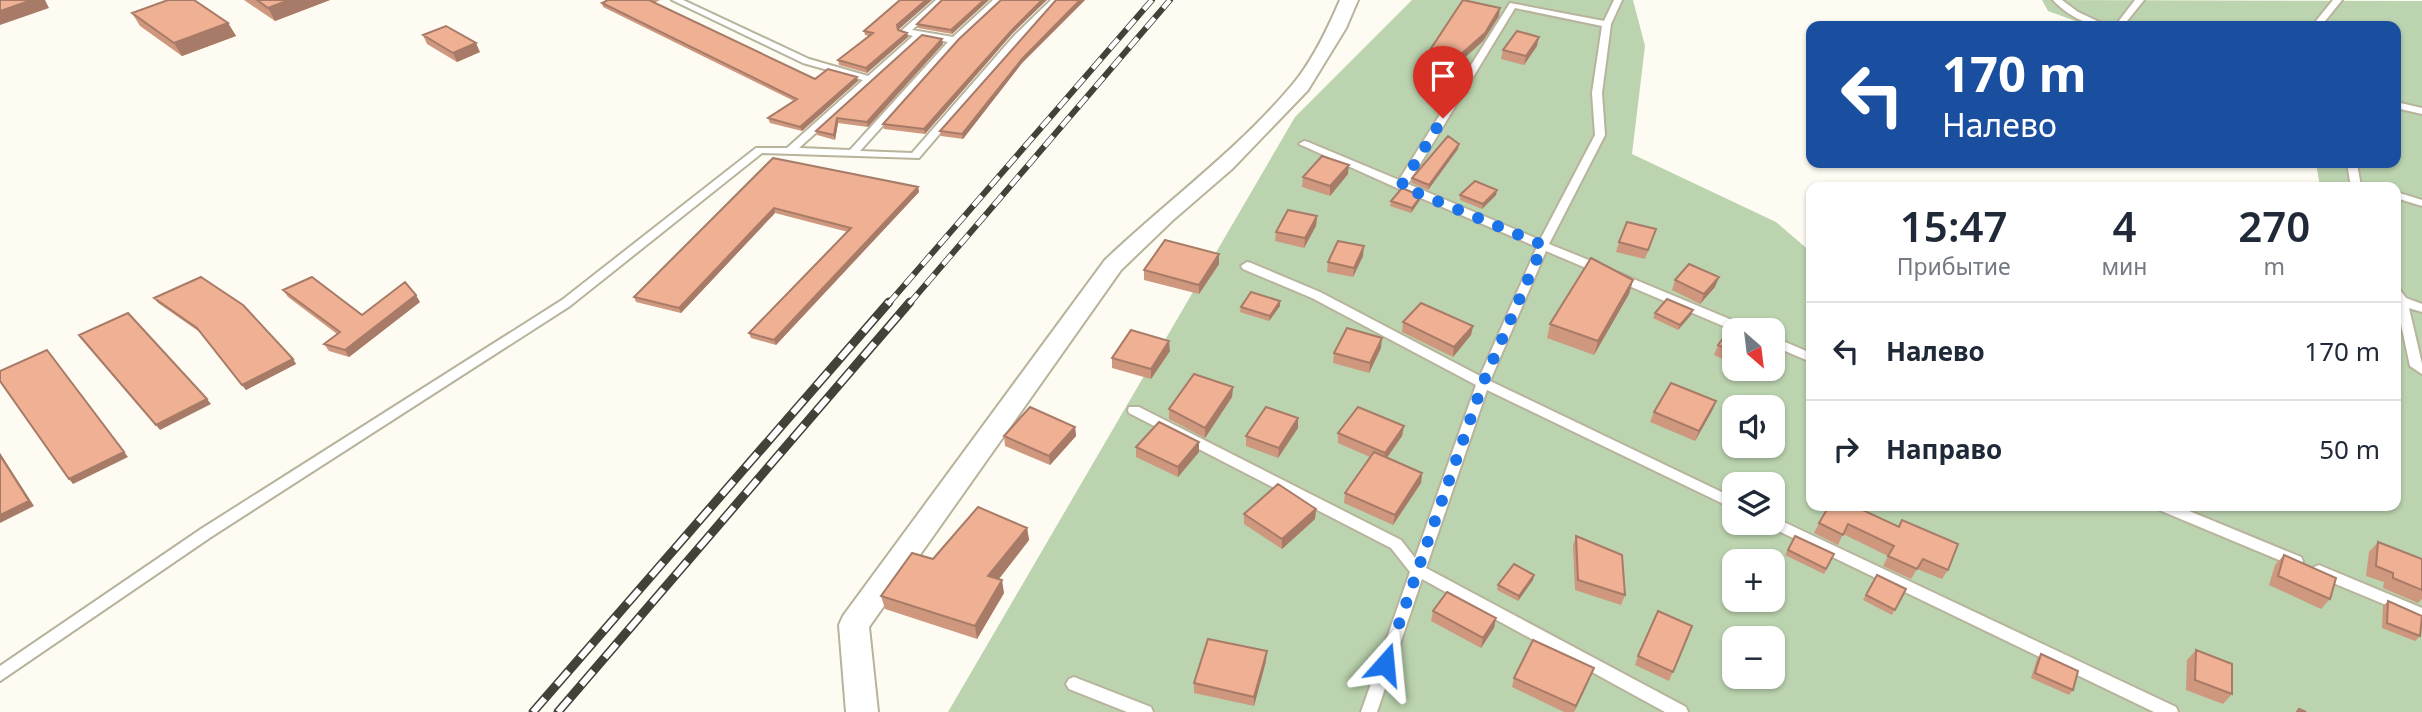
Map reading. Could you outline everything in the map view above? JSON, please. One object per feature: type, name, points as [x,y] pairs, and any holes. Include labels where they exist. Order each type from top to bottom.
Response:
[{"type":"street","points":[[862,712],[854,625],[1113,265],[1165,215],[1225,165],[1301,86],[1336,28],[1349,0]]},
{"type":"lane","points":[[676,0],[806,61],[870,79]]},
{"type":"lane","points":[[941,0],[905,32],[955,40]]},
{"type":"lane","points":[[852,154],[955,40],[998,0]]},
{"type":"lane","points":[[0,674],[206,533],[566,303],[760,150],[915,156],[1017,38],[1056,0]]},
{"type":"lane","points":[[1369,712],[1416,569],[1483,383],[1543,245],[1600,135],[1597,93],[1607,24],[1618,0]]},
{"type":"lane","points":[[2057,0],[2075,14],[2092,21]]},
{"type":"lane","points":[[2123,21],[2140,0]]},
{"type":"lane","points":[[2320,21],[2338,0]]},
{"type":"lane","points":[[1401,186],[1513,5],[1607,24]]},
{"type":"lane","points":[[790,151],[920,34]]},
{"type":"lane","points":[[2401,106],[2422,111]]},
{"type":"lane","points":[[1304,144],[1722,320]]},
{"type":"lane","points":[[2401,197],[2422,203]]},
{"type":"lane","points":[[1247,266],[1316,295],[1483,383],[1722,498]]},
{"type":"lane","points":[[2401,298],[2422,308]]},
{"type":"lane","points":[[2401,304],[2419,368]]},
{"type":"lane","points":[[1785,346],[1806,356]]},
{"type":"lane","points":[[1135,410],[1396,544],[1416,569],[1680,712]]},
{"type":"lane","points":[[2176,511],[2422,614]]},
{"type":"lane","points":[[1785,528],[2170,712]]},
{"type":"lane","points":[[1074,684],[1145,712]]},
{"type":"green space","points":[[1412,0],[1633,0],[1645,46],[1632,154],[1776,222],[1806,248],[1806,511],[2401,511],[2401,182],[2319,182],[2317,168],[2401,168],[2401,21],[2075,21],[2048,11],[2042,0],[2422,1],[2422,712],[948,712],[1295,117]]},
{"type":"building","points":[[0,0],[32,0],[0,11]]},
{"type":"building","points":[[168,0],[194,0],[228,23],[174,43],[132,13]]},
{"type":"building","points":[[257,0],[289,0],[268,8]]},
{"type":"building","points":[[608,0],[649,0],[815,79],[828,69],[857,77],[800,127],[768,118],[797,99],[602,3]]},
{"type":"building","points":[[900,0],[926,0],[897,25],[898,30],[907,33],[866,68],[838,60],[873,33],[864,31]]},
{"type":"building","points":[[942,0],[984,0],[951,30],[917,24]]},
{"type":"building","points":[[1001,0],[1042,0],[924,129],[883,124],[959,39]]},
{"type":"building","points":[[1056,0],[1080,0],[1022,59],[962,134],[940,131]]},
{"type":"building","points":[[1463,0],[1500,8],[1485,33],[1450,64],[1426,56]]},
{"type":"building","points":[[446,26],[476,43],[453,53],[423,35]]},
{"type":"building","points":[[1517,31],[1539,37],[1526,56],[1503,50]]},
{"type":"building","points":[[922,35],[942,39],[867,122],[837,118],[834,135],[816,131]]},
{"type":"building","points":[[1448,136],[1459,144],[1429,185],[1412,178]]},
{"type":"building","points":[[1322,156],[1349,165],[1330,186],[1303,177]]},
{"type":"building","points":[[773,158],[918,187],[774,340],[749,333],[851,228],[774,208],[679,308],[634,297]]},
{"type":"building","points":[[1475,181],[1497,190],[1483,204],[1460,195]]},
{"type":"building","points":[[1402,188],[1421,196],[1412,208],[1391,201]]},
{"type":"building","points":[[1288,210],[1317,216],[1305,238],[1276,232]]},
{"type":"building","points":[[1627,222],[1656,229],[1648,250],[1619,242]]},
{"type":"building","points":[[1165,240],[1219,254],[1199,285],[1144,270]]},
{"type":"building","points":[[1338,241],[1364,246],[1354,268],[1328,262]]},
{"type":"building","points":[[1591,258],[1633,280],[1598,341],[1550,324]]},
{"type":"building","points":[[1689,264],[1719,277],[1704,294],[1675,280]]},
{"type":"building","points":[[201,277],[243,305],[293,359],[242,385],[197,328],[154,298]]},
{"type":"building","points":[[312,277],[362,315],[405,282],[416,295],[345,350],[324,344],[340,332],[283,290]]},
{"type":"building","points":[[1251,292],[1280,301],[1270,316],[1241,307]]},
{"type":"building","points":[[1667,299],[1693,310],[1680,325],[1655,313]]},
{"type":"building","points":[[1421,303],[1473,326],[1454,347],[1403,322]]},
{"type":"building","points":[[128,313],[207,399],[156,425],[79,335]]},
{"type":"building","points":[[1347,328],[1382,338],[1370,363],[1334,353]]},
{"type":"building","points":[[1131,330],[1169,341],[1151,369],[1112,358]]},
{"type":"building","points":[[47,350],[124,452],[69,479],[0,381],[0,371]]},
{"type":"building","points":[[1194,374],[1233,387],[1205,428],[1169,409]]},
{"type":"building","points":[[1671,383],[1716,401],[1699,431],[1654,412]]},
{"type":"building","points":[[1030,407],[1075,427],[1049,456],[1004,436]]},
{"type":"building","points":[[1266,407],[1298,418],[1279,448],[1246,436]]},
{"type":"building","points":[[1358,407],[1404,426],[1385,453],[1338,433]]},
{"type":"building","points":[[1159,422],[1199,442],[1178,467],[1136,447]]},
{"type":"building","points":[[1374,452],[1422,473],[1395,515],[1345,493]]},
{"type":"building","points":[[0,455],[29,501],[0,515]]},
{"type":"building","points":[[1278,484],[1316,509],[1282,539],[1244,514]]},
{"type":"building","points":[[978,507],[1027,528],[988,576],[1002,580],[975,626],[881,596],[912,553],[933,559]]},
{"type":"building","points":[[1826,511],[1865,511],[1899,527],[1902,520],[1958,544],[1948,570],[1923,559],[1917,569],[1888,556],[1894,546],[1848,524],[1843,535],[1819,523]]},
{"type":"building","points":[[1576,536],[1622,555],[1625,595],[1578,580]]},
{"type":"building","points":[[1795,536],[1834,554],[1826,569],[1788,550]]},
{"type":"building","points":[[2378,542],[2422,559],[2422,590],[2393,578],[2393,573],[2376,566]]},
{"type":"building","points":[[2284,555],[2336,578],[2330,599],[2278,576]]},
{"type":"building","points":[[1514,564],[1534,575],[1519,596],[1498,585]]},
{"type":"building","points":[[1877,575],[1906,589],[1895,610],[1866,595]]},
{"type":"building","points":[[1447,592],[1496,618],[1483,638],[1433,611]]},
{"type":"building","points":[[2388,601],[2422,616],[2420,636],[2387,623]]},
{"type":"building","points":[[1658,611],[1692,626],[1673,672],[1638,656]]},
{"type":"building","points":[[1208,639],[1267,651],[1254,697],[1194,683]]},
{"type":"building","points":[[1533,640],[1594,668],[1576,706],[1514,678]]},
{"type":"building","points":[[2196,650],[2232,664],[2232,694],[2195,680]]},
{"type":"building","points":[[2041,654],[2078,671],[2073,690],[2035,673]]},
{"type":"railway","points":[[888,304],[1152,0]]},
{"type":"railway","points":[[909,304],[1170,0]]},
{"type":"railway","points":[[533,712],[889,302]]},
{"type":"railway","points":[[558,712],[910,302]]},
{"type":"route","points":[[1385,664],[1483,383],[1543,245],[1401,186],[1443,118]]}]
